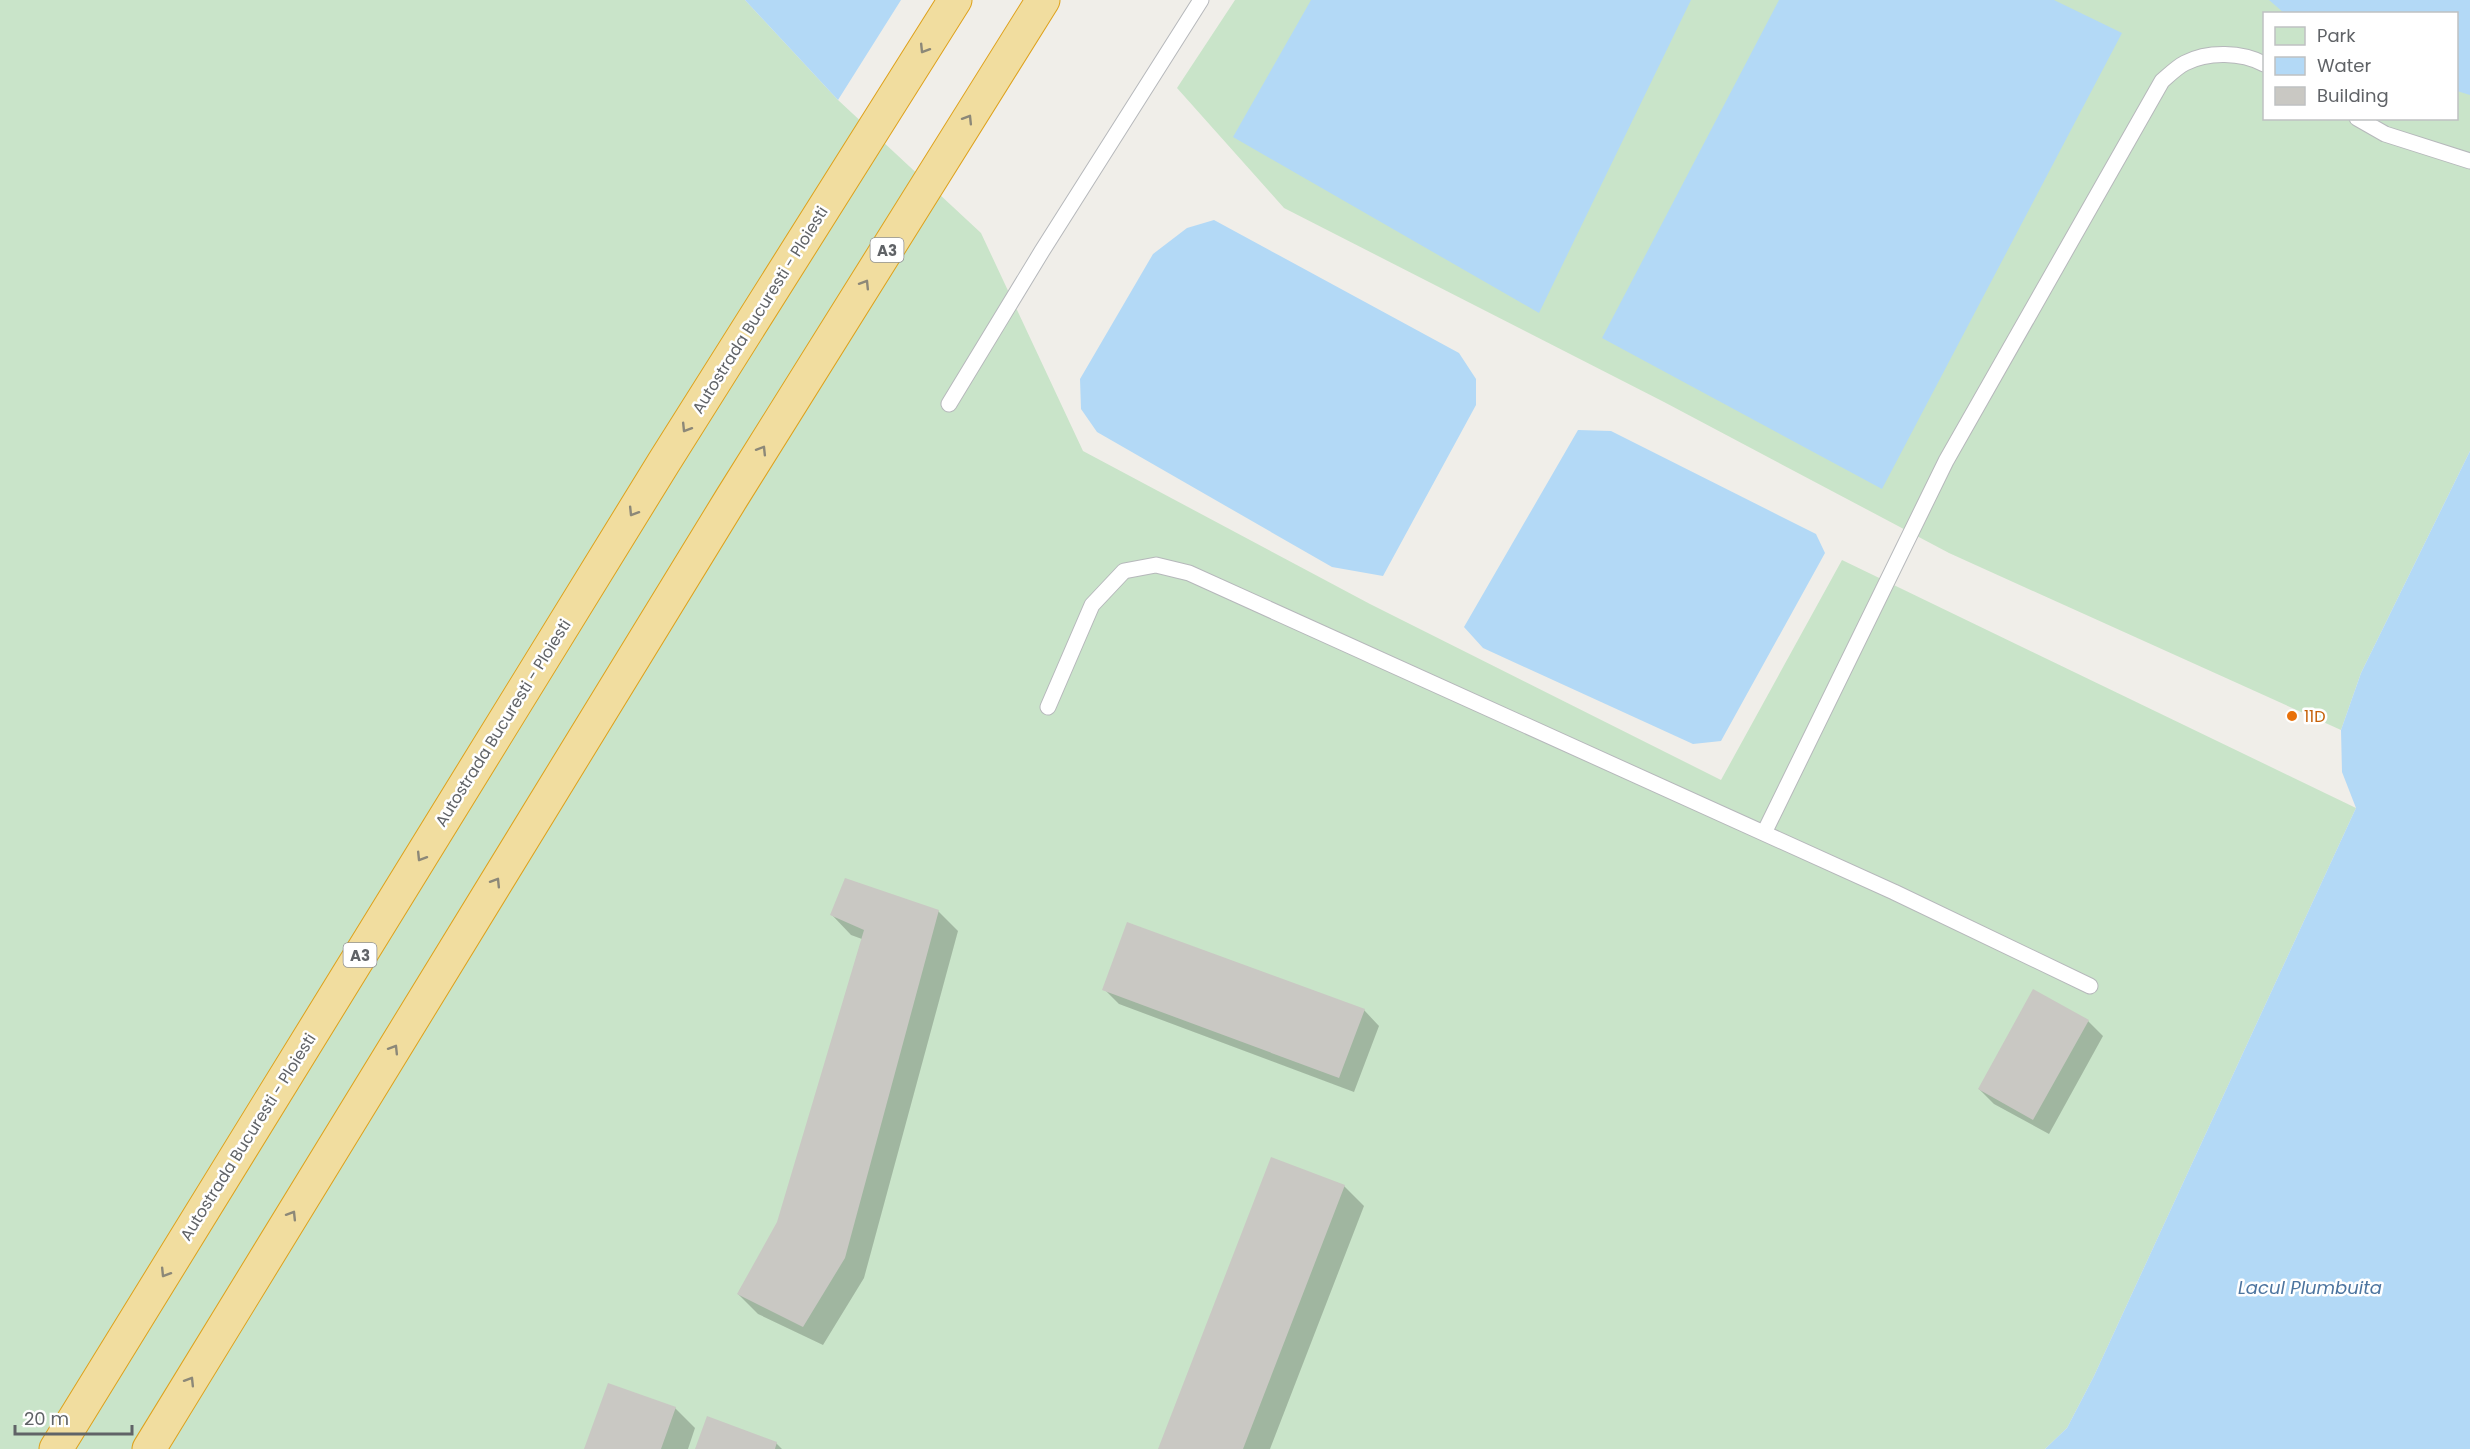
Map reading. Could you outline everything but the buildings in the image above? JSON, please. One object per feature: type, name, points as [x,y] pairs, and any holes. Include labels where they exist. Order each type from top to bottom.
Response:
[{"type":"highway","name":"Autostrada Bucuresti - Ploiesti","points":[[56,1449],[664,462],[955,0]]},
{"type":"highway","name":"A3","points":[[149,1449],[731,500],[1043,0]]},
{"type":"lane","points":[[949,404],[1042,251],[1201,0]]},
{"type":"lane","points":[[1764,833],[1946,461],[2162,81],[2185,63],[2215,54],[2252,57],[2263,63]]},
{"type":"lane","points":[[2360,120],[2385,135],[2470,161]]},
{"type":"lane","points":[[1048,707],[1092,605],[1124,571],[1156,565],[1189,573],[1764,833],[2090,986]]},
{"type":"green space","points":[[0,0],[745,0],[838,100],[981,233],[1083,451],[1370,604],[1721,780],[1842,560],[2356,808],[2094,1376],[2067,1428],[2045,1449],[0,1449]]},
{"type":"green space","points":[[1235,0],[2470,0],[2470,451],[2361,673],[2341,730],[1949,553],[1664,402],[1284,208],[1177,88]]},
{"type":"water","points":[[745,0],[901,0],[838,100]]},
{"type":"water","points":[[1311,0],[1691,0],[1539,313],[1233,137]]},
{"type":"water","points":[[1779,0],[2054,0],[2122,33],[1882,489],[1602,338]]},
{"type":"water","points":[[2269,0],[2470,0],[2470,95],[2458,91],[2458,12],[2283,12]]},
{"type":"water","points":[[1214,220],[1459,353],[1476,379],[1476,405],[1383,576],[1332,567],[1097,432],[1081,409],[1080,379],[1153,254],[1187,228]]},
{"type":"water","points":[[1578,430],[1611,431],[1816,534],[1825,553],[1721,741],[1693,744],[1483,648],[1464,627]]},
{"type":"water","name":"Lacul Plumbuita","points":[[2470,451],[2470,1449],[2045,1449],[2067,1428],[2094,1376],[2356,808],[2342,772],[2341,730],[2361,673]]},
{"type":"place","name":"11D","points":[[2292,716]]}]
